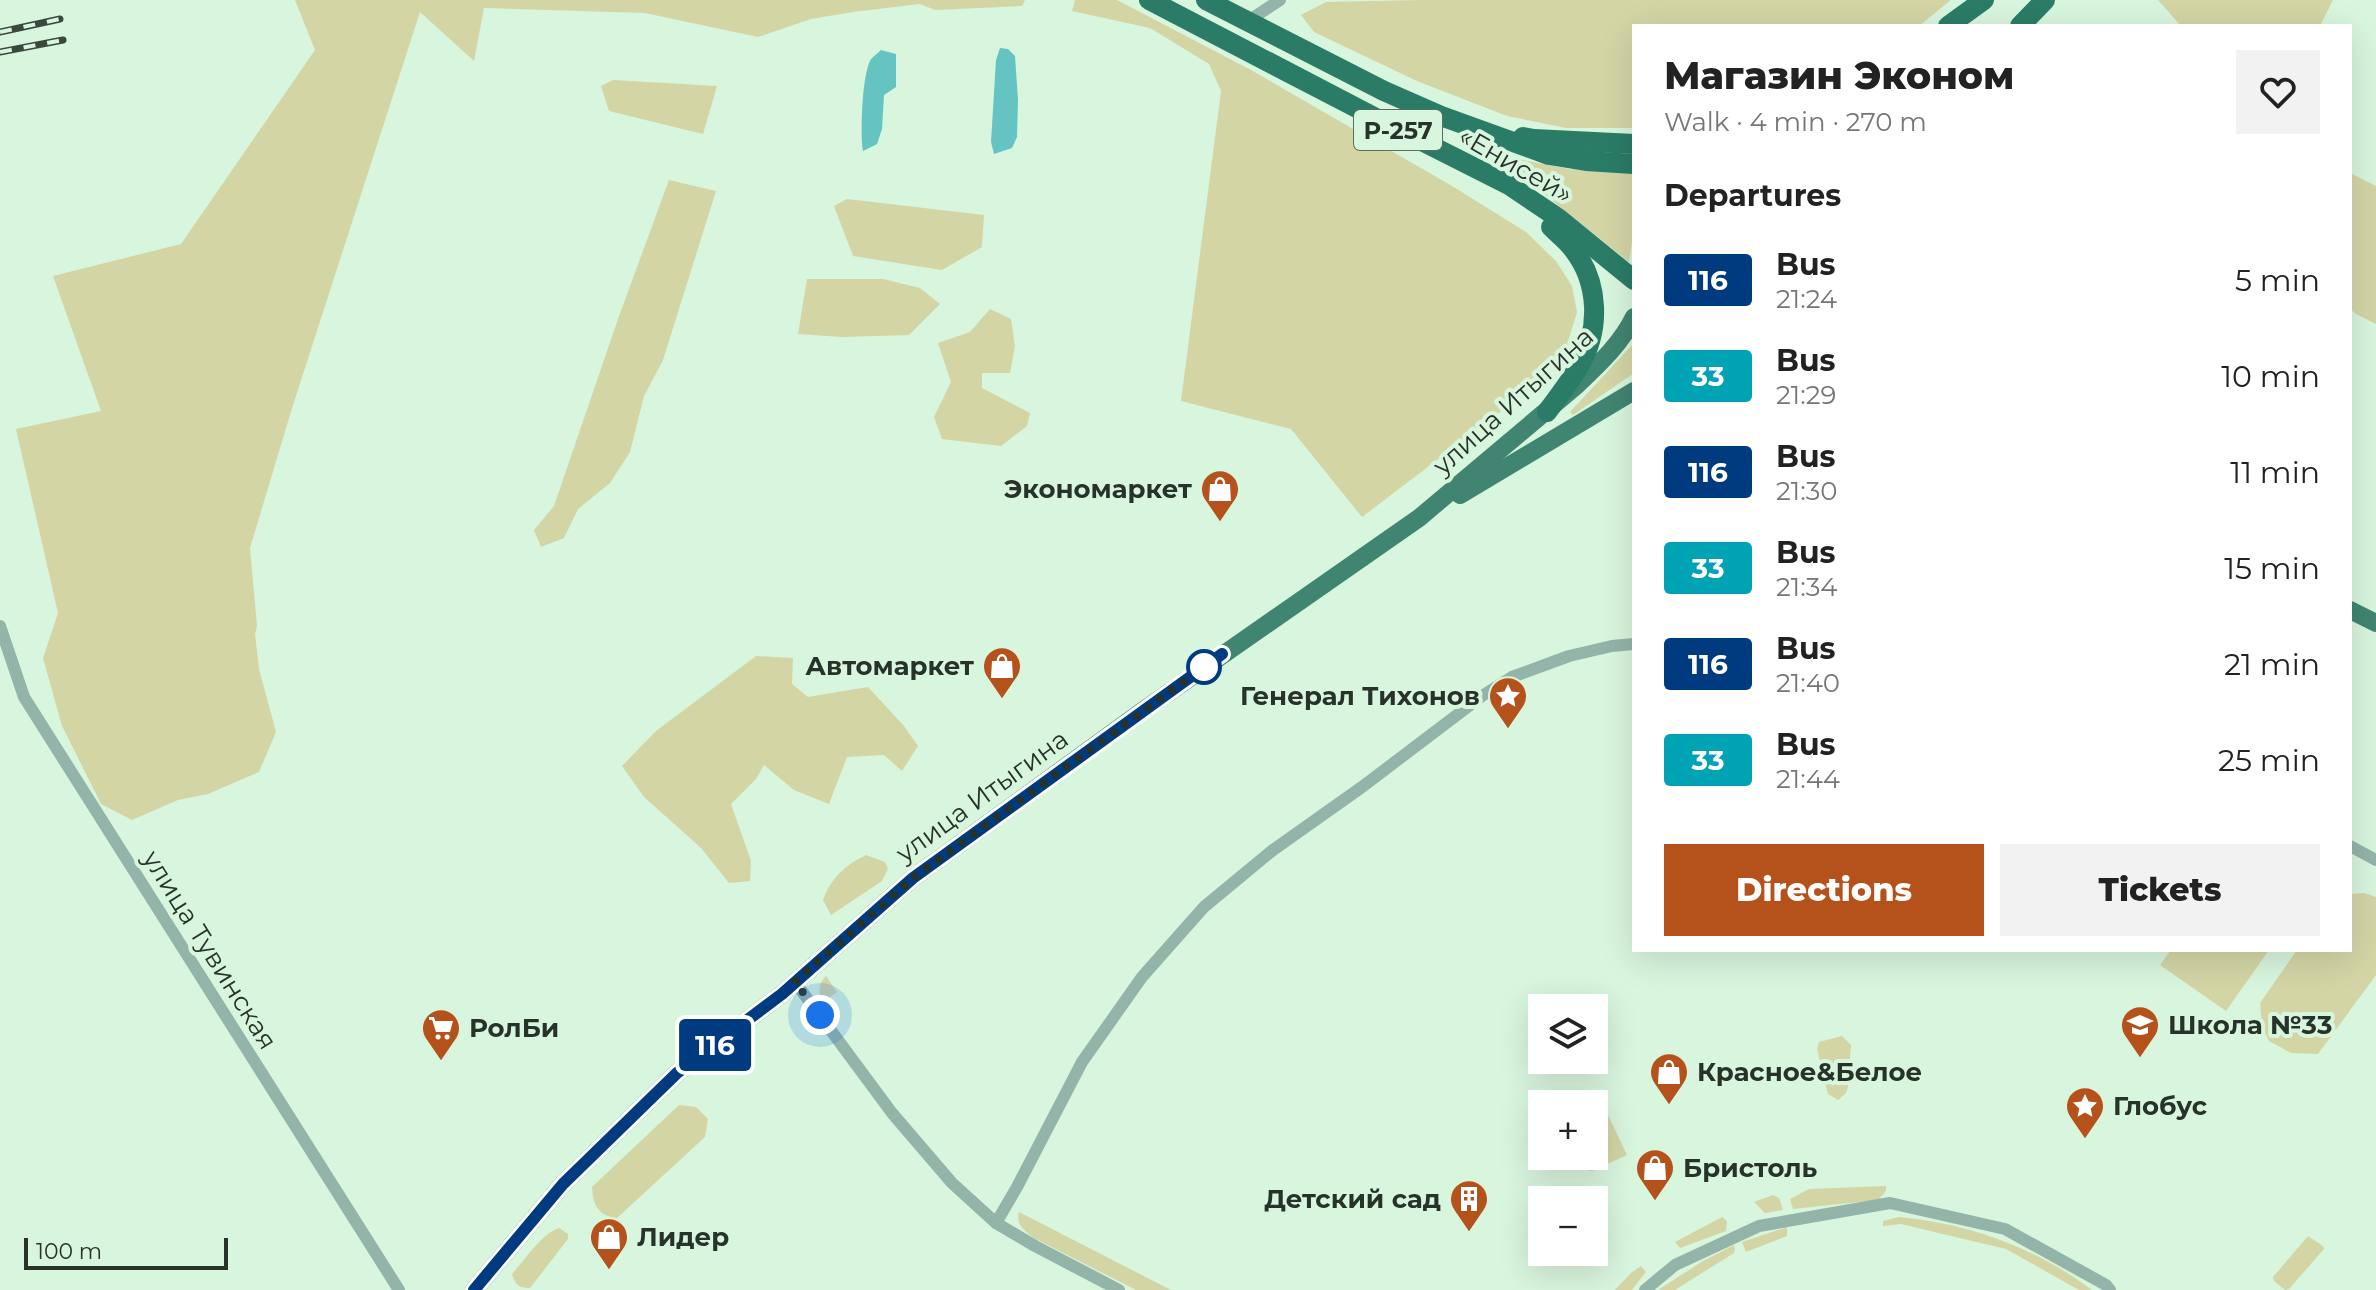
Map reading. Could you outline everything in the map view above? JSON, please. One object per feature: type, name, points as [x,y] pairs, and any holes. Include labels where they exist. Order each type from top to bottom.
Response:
[{"type":"highway","name":"«Енисей»","points":[[1149,0],[1509,185],[1558,218],[1632,278]]},
{"type":"highway","name":"«Енисей»","points":[[1206,0],[1384,91],[1441,116]]},
{"type":"highway","points":[[1951,24],[1984,0]]},
{"type":"highway","points":[[1967,24],[1995,0]]},
{"type":"highway","points":[[2022,24],[2045,0]]},
{"type":"highway","name":"Р-257","points":[[1441,116],[1534,139],[1632,144]]},
{"type":"highway","name":"Р-257","points":[[1441,116],[1549,155],[1632,164]]},
{"type":"highway","points":[[1509,185],[1574,250],[1591,282],[1595,313],[1592,336],[1581,364],[1547,412]]},
{"type":"main road","name":"улица Итыгина","points":[[1419,518],[1601,363],[1632,321]]},
{"type":"main road","name":"улица Итыгина","points":[[474,1290],[563,1184],[677,1073],[795,982],[913,878],[1141,712],[1419,518],[1632,392]]},
{"type":"main road","points":[[1569,430],[1632,403]]},
{"type":"main road","points":[[2352,611],[2376,623]]},
{"type":"street","points":[[1248,21],[1280,0]]},
{"type":"street","name":"улица Тувинская","points":[[0,626],[24,697],[399,1290]]},
{"type":"street","points":[[996,1223],[1082,1062],[1142,977],[1204,907],[1273,850],[1512,677],[1569,656],[1632,644]]},
{"type":"street","points":[[2352,847],[2376,860]]},
{"type":"street","points":[[795,982],[892,1113],[952,1183],[996,1223],[1119,1290]]},
{"type":"street","points":[[1645,1290],[1675,1265],[1759,1226],[1890,1203],[2005,1229],[2110,1290]]},
{"type":"green space","points":[[295,0],[1025,0],[1022,6],[935,10],[920,4],[853,12],[811,19],[758,37],[645,13],[484,8],[474,61],[420,12],[250,548],[259,669],[276,732],[259,772],[208,794],[178,800],[132,820],[101,804],[62,726],[43,658],[58,613],[16,429],[101,411],[53,276],[181,244],[315,50]]},
{"type":"green space","points":[[1075,0],[1117,0],[1251,70],[1526,232],[1556,261],[1572,286],[1577,312],[1567,345],[1541,381],[1362,517],[1291,429],[1181,401],[1221,91],[1209,64],[1150,28],[1072,11]]},
{"type":"green space","points":[[1951,0],[1921,24],[1632,24],[1632,128],[1566,128],[1507,116],[1417,81],[1314,32],[1301,15],[1326,2]]},
{"type":"green space","points":[[2158,0],[2333,0],[2321,24],[2179,24]]},
{"type":"green space","points":[[613,80],[717,86],[703,134],[609,111],[601,86]]},
{"type":"green space","points":[[1513,158],[1569,169],[1632,173],[1629,262],[1535,187]]},
{"type":"green space","points":[[2352,174],[2376,186],[2376,324],[2352,311]]},
{"type":"green space","points":[[669,180],[716,191],[663,360],[644,396],[630,452],[610,483],[578,509],[564,538],[541,547],[534,530],[554,506]]},
{"type":"green space","points":[[847,199],[984,215],[982,247],[942,270],[853,256],[834,206]]},
{"type":"green space","points":[[807,279],[883,279],[920,288],[940,304],[909,335],[842,337],[798,334]]},
{"type":"green space","points":[[990,309],[1011,319],[1015,346],[1010,373],[982,373],[982,388],[1030,413],[1027,426],[1001,446],[942,439],[934,417],[951,382],[938,343],[970,332]]},
{"type":"green space","points":[[1632,345],[1632,374],[1573,415],[1570,412]]},
{"type":"green space","points":[[756,656],[793,658],[792,684],[808,697],[868,687],[918,746],[902,771],[884,755],[847,757],[829,804],[794,790],[764,765],[756,779],[731,804],[751,861],[750,881],[729,883],[701,848],[644,797],[622,766],[656,731]]},
{"type":"green space","points":[[866,855],[885,862],[888,869],[882,881],[831,915],[823,900],[830,885],[845,868]]},
{"type":"green space","points":[[2364,893],[2376,897],[2376,975],[2318,1054],[2291,1053],[2269,1041],[2262,1027],[2260,1003],[2296,952],[2352,952],[2352,894]]},
{"type":"green space","points":[[2170,952],[2268,952],[2226,1011],[2160,965]]},
{"type":"green space","points":[[826,976],[837,992],[822,1003],[821,982]]},
{"type":"green space","points":[[1842,1036],[1851,1045],[1848,1087],[1838,1100],[1828,1094],[1817,1049],[1819,1042]]},
{"type":"green space","points":[[679,1105],[696,1107],[708,1119],[705,1137],[617,1218],[601,1212],[595,1204],[592,1187]]},
{"type":"green space","points":[[1608,1115],[1627,1155],[1608,1164]]},
{"type":"green space","points":[[1886,1186],[1886,1191],[1878,1200],[1793,1209],[1790,1199],[1809,1189]]},
{"type":"green space","points":[[1773,1195],[1779,1198],[1783,1210],[1765,1213],[1754,1202]]},
{"type":"green space","points":[[1019,1212],[1171,1290],[1136,1290],[1034,1238],[1020,1224]]},
{"type":"green space","points":[[1722,1217],[1727,1221],[1726,1231],[1680,1248],[1675,1242]]},
{"type":"green space","points":[[1899,1217],[1950,1225],[2000,1240],[2048,1262],[2092,1290],[2079,1290],[2006,1249],[1901,1224],[1883,1226],[1883,1221]]},
{"type":"green space","points":[[1787,1227],[1787,1236],[1746,1252],[1742,1242]]},
{"type":"green space","points":[[559,1228],[568,1234],[568,1239],[530,1288],[518,1285],[512,1274],[540,1242]]},
{"type":"green space","points":[[2308,1236],[2324,1249],[2285,1290],[2273,1277]]},
{"type":"green space","points":[[1734,1245],[1734,1253],[1675,1290],[1658,1290],[1703,1261]]},
{"type":"green space","points":[[1641,1266],[1646,1272],[1632,1290],[1615,1290],[1631,1273]]},
{"type":"water","points":[[1000,48],[1008,49],[1015,56],[1017,137],[1012,148],[994,154],[991,142],[996,60]]},
{"type":"water","points":[[881,50],[896,54],[896,87],[884,95],[882,129],[877,144],[863,151],[866,77],[871,59]]},
{"type":"railway","points":[[0,32],[60,19]]},
{"type":"railway","points":[[0,52],[63,40]]},
{"type":"bus line","name":"116","points":[[474,1290],[563,1184],[677,1073],[782,994],[913,878],[1222,654]]},
{"type":"place","name":"Экономаркет","points":[[1220,523]]},
{"type":"place","name":"Автомаркет","points":[[1002,700]]},
{"type":"place","name":"Генерал Тихонов","points":[[1508,730]]},
{"type":"place","name":"Школа №33","points":[[2140,1059]]},
{"type":"place","name":"РолБи","points":[[441,1062]]},
{"type":"place","name":"Красное&Белое","points":[[1669,1106]]},
{"type":"place","name":"Глобус","points":[[2085,1140]]},
{"type":"place","name":"Бристоль","points":[[1655,1202]]},
{"type":"place","name":"Детский сад","points":[[1469,1233]]},
{"type":"place","name":"Лидер","points":[[609,1271]]},
{"type":"route","points":[[820,1015],[795,982],[913,878],[1204,667]]}]
